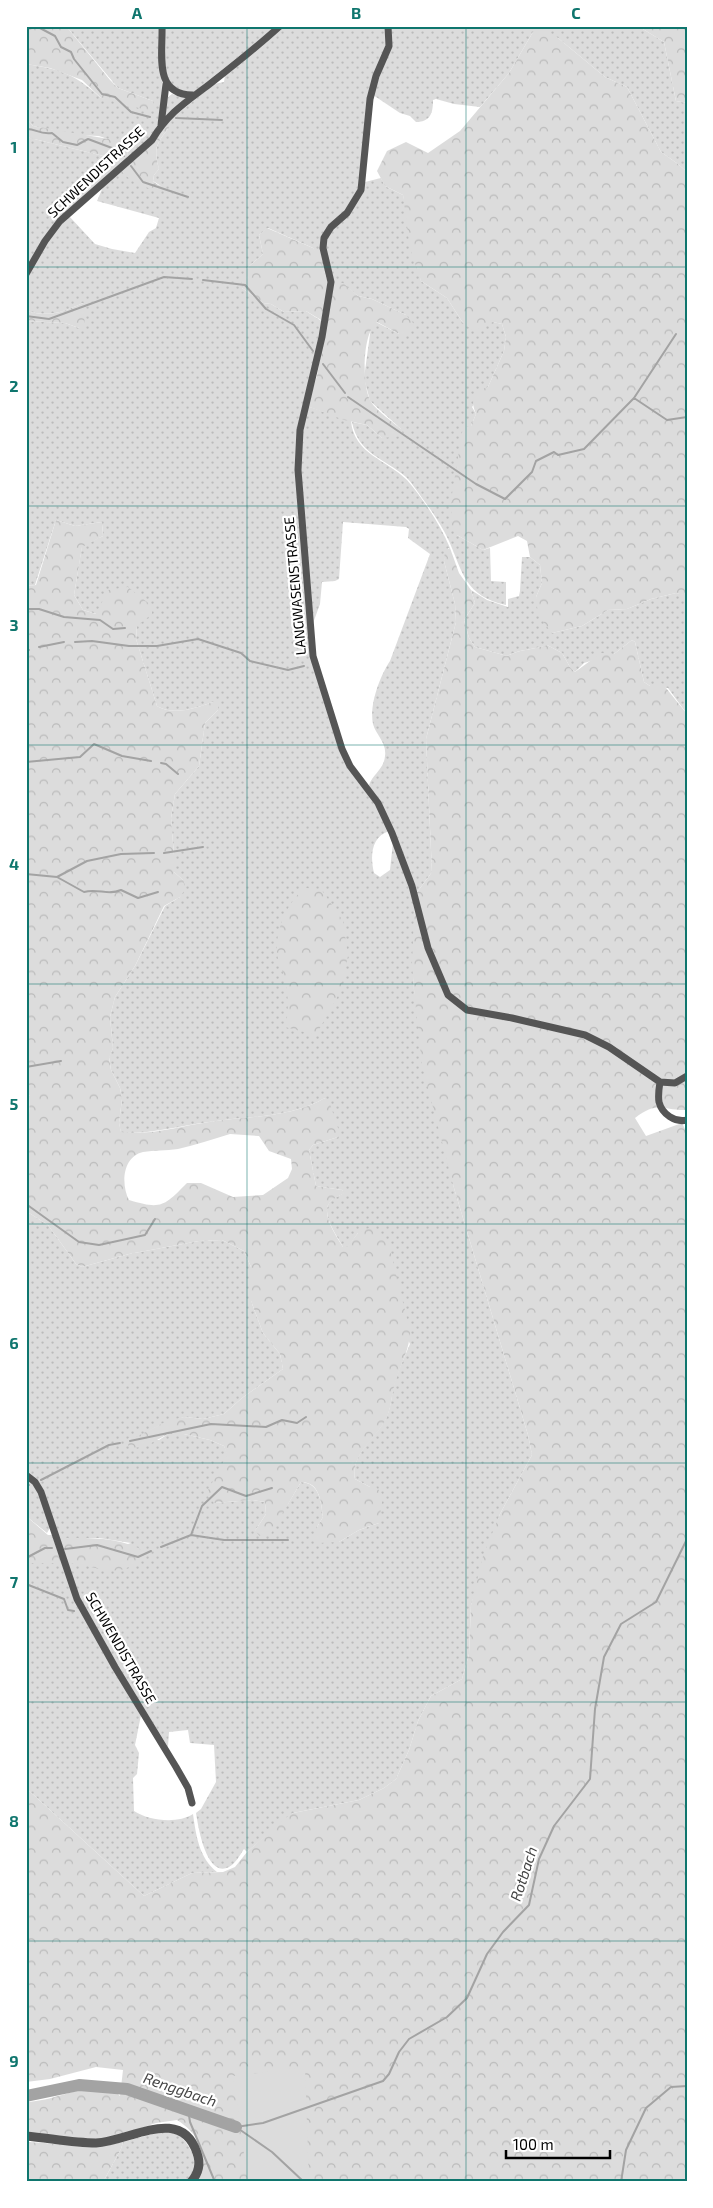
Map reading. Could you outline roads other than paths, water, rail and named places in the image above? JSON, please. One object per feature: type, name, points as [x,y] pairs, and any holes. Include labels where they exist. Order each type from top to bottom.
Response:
[{"type":"street","points":[[161,125],[166,84],[163,75],[162,26]]},
{"type":"street","points":[[166,84],[182,94],[192,95],[209,85],[280,26]]},
{"type":"street","name":"LANGWASENSTRASSE","points":[[388,26],[389,46],[376,76],[370,99],[361,190],[351,207],[331,227],[324,238],[323,248],[331,282],[320,346],[300,430],[298,470],[312,656],[342,749],[350,766],[378,803],[392,833],[412,886],[428,948],[448,995],[467,1010],[512,1018],[585,1035],[609,1047],[660,1082]]},
{"type":"street","name":"SCHWENDISTRASSE","points":[[26,274],[60,221],[152,140],[161,125],[192,95]]},
{"type":"street","points":[[687,1076],[675,1083],[660,1082],[660,1104],[664,1111],[670,1118],[681,1121],[687,1120]]},
{"type":"street","name":"SCHWENDISTRASSE","points":[[26,1475],[35,1482],[41,1492],[77,1599],[96,1635],[184,1781],[192,1803]]},
{"type":"street","points":[[26,2136],[99,2143],[163,2128],[180,2130],[190,2138],[198,2157],[198,2172],[191,2182]]},
{"type":"waterway","points":[[26,29],[38,27],[55,36],[61,47],[71,52],[74,59],[102,94],[115,97],[131,112],[150,117]]},
{"type":"waterway","points":[[176,118],[222,120]]},
{"type":"waterway","points":[[26,129],[52,133],[63,142],[77,145],[88,139],[120,151],[124,156]]},
{"type":"waterway","points":[[131,166],[143,182],[188,197]]},
{"type":"waterway","points":[[26,316],[49,319],[164,277],[192,279]]},
{"type":"waterway","points":[[203,280],[245,285],[266,309],[294,325],[313,351]]},
{"type":"waterway","points":[[348,397],[476,484],[505,499],[532,472],[536,461],[554,452],[558,455],[584,449],[634,398],[676,334]]},
{"type":"waterway","points":[[323,364],[345,393]]},
{"type":"waterway","points":[[634,398],[667,420],[687,417]]},
{"type":"waterway","points":[[26,609],[39,609],[64,617],[100,620],[113,629],[125,628]]},
{"type":"waterway","points":[[75,642],[92,641],[129,646],[157,646],[198,639],[241,653],[250,661],[288,670],[304,666]]},
{"type":"waterway","points":[[39,647],[64,642]]},
{"type":"waterway","points":[[26,762],[80,757],[94,744],[122,756],[151,761]]},
{"type":"waterway","points":[[161,763],[166,764],[178,774]]},
{"type":"waterway","points":[[164,853],[203,847]]},
{"type":"waterway","points":[[57,877],[87,861],[121,854],[154,853]]},
{"type":"waterway","points":[[26,874],[57,877],[84,892],[116,892],[121,890],[138,898],[158,892]]},
{"type":"waterway","points":[[26,1067],[61,1061]]},
{"type":"waterway","points":[[26,1204],[79,1242],[99,1245],[145,1235],[155,1219]]},
{"type":"waterway","points":[[130,1441],[211,1424],[266,1427],[282,1420],[297,1423],[306,1417]]},
{"type":"waterway","points":[[41,1480],[109,1445],[120,1443]]},
{"type":"waterway","points":[[161,1547],[191,1535],[202,1506],[222,1487],[246,1496],[272,1488]]},
{"type":"waterway","points":[[191,1535],[224,1540],[288,1540]]},
{"type":"waterway","name":"Rotbach","points":[[236,2127],[263,2123],[383,2081],[389,2074],[399,2052],[409,2039],[447,2017],[467,1998],[487,1954],[503,1932],[529,1905],[539,1859],[554,1826],[590,1779],[595,1709],[604,1657],[621,1624],[656,1602],[687,1539]]},
{"type":"waterway","points":[[65,1549],[97,1545],[138,1557],[151,1551]]},
{"type":"waterway","points":[[26,1558],[45,1548],[52,1548]]},
{"type":"waterway","points":[[26,1584],[64,1599],[68,1610],[74,1611]]},
{"type":"waterway","name":"Renggbach","points":[[26,2096],[79,2085],[127,2089],[236,2127]]},
{"type":"waterway","name":"Renggbach","points":[[621,2182],[626,2150],[646,2108],[671,2087],[687,2086]]},
{"type":"waterway","points":[[188,2109],[190,2122],[215,2182]]},
{"type":"waterway","name":"Renggbach","points":[[236,2127],[272,2152],[304,2182]]}]
